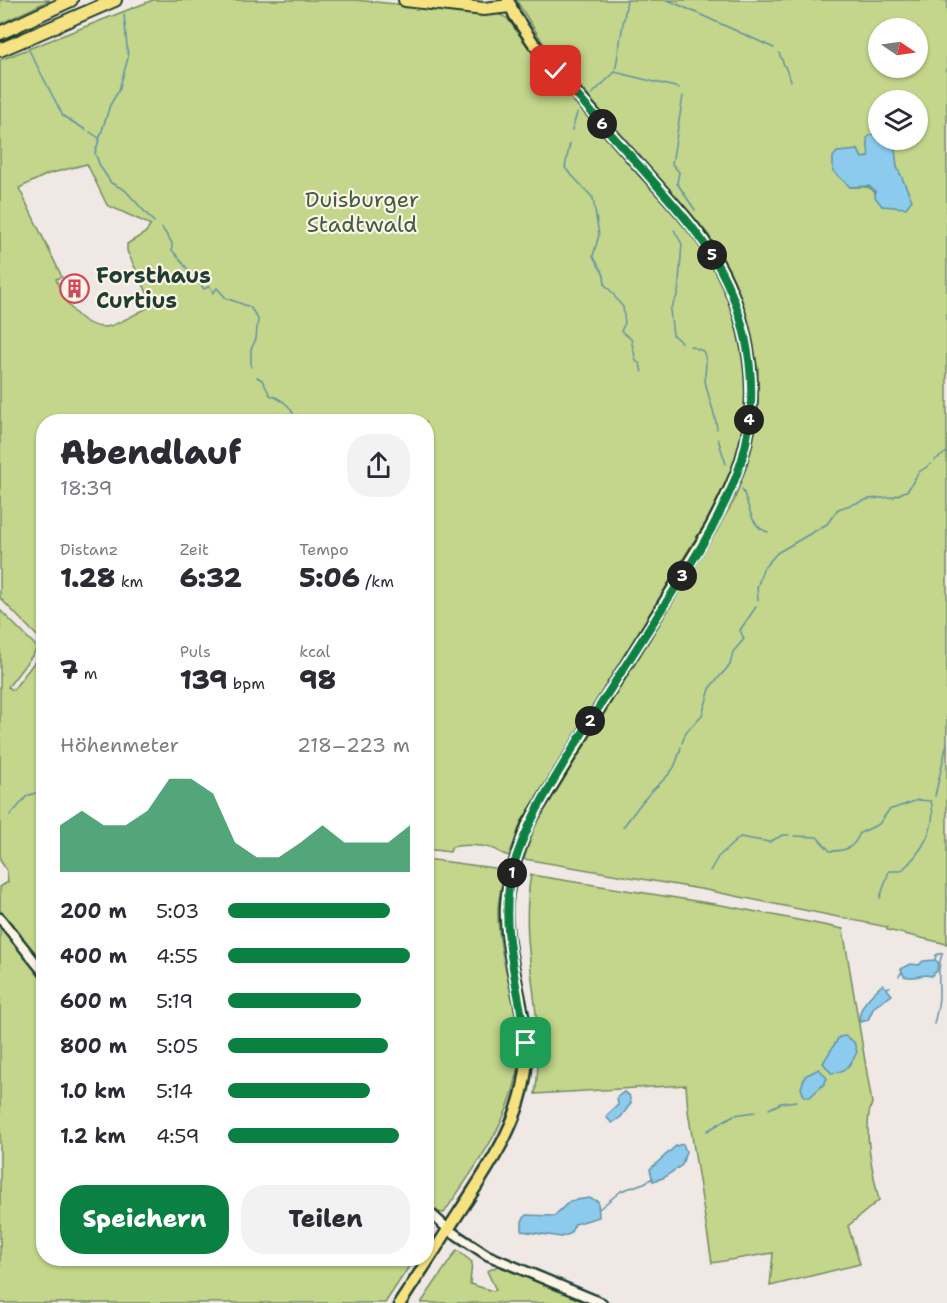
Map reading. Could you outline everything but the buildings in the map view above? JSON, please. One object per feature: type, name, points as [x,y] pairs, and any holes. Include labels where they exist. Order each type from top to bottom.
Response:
[{"type":"highway","points":[[0,33],[71,0]]},
{"type":"highway","points":[[0,50],[115,0]]},
{"type":"highway","points":[[405,0],[484,9],[509,3]]},
{"type":"highway","points":[[466,6],[485,0]]},
{"type":"main road","points":[[434,1252],[500,1146],[521,1093],[526,1069],[526,1043],[509,946],[506,910],[513,868],[527,826],[552,782],[676,586],[727,496],[747,437],[751,386],[749,359],[735,302],[704,241],[534,44],[509,3]]},
{"type":"main road","points":[[400,1303],[425,1266]]},
{"type":"street","points":[[0,918],[36,963]]},
{"type":"street","points":[[434,1216],[449,1230],[487,1255],[602,1303]]},
{"type":"green space","points":[[0,0],[50,0],[0,24]]},
{"type":"green space","name":"Duisburger Stadtwald","points":[[153,0],[355,0],[498,14],[507,18],[535,55],[681,217],[713,268],[726,295],[742,352],[746,381],[741,442],[731,475],[709,520],[670,585],[548,778],[509,856],[491,848],[474,846],[452,847],[450,852],[434,850],[434,414],[36,414],[36,635],[0,598],[0,60]],"holes":[[[87,164],[107,205],[151,225],[145,233],[127,244],[127,251],[153,305],[109,326],[96,326],[73,311],[63,295],[56,279],[62,277],[19,188],[48,174]]]},
{"type":"green space","points":[[516,0],[947,0],[947,944],[887,930],[887,927],[706,890],[524,859],[534,829],[557,785],[734,501],[748,461],[758,406],[758,368],[741,299],[727,267],[709,236],[545,46]]},
{"type":"green space","points":[[0,610],[36,646],[36,651],[8,687],[13,690],[36,660],[36,957],[0,910],[0,887],[8,882],[7,871],[0,860]]},
{"type":"green space","points":[[434,860],[501,869],[504,872],[498,903],[498,925],[519,1044],[518,1068],[506,1112],[483,1154],[444,1213],[434,1208]]},
{"type":"green space","points":[[531,875],[727,906],[843,929],[872,1103],[869,1113],[868,1138],[879,1200],[848,1226],[860,1264],[770,1286],[773,1253],[712,1263],[686,1085],[535,1094],[538,1038],[528,930]]},
{"type":"green space","points":[[0,923],[36,968],[36,1266],[409,1266],[385,1303],[0,1303]]},
{"type":"green space","points":[[457,1250],[472,1262],[470,1284],[496,1290],[487,1271],[498,1266],[590,1303],[421,1303]]},
{"type":"water","points":[[858,150],[862,158],[869,157],[868,150],[895,150],[897,167],[912,200],[906,208],[882,206],[875,197],[875,191],[869,186],[850,187],[833,171],[833,157],[837,152]]},
{"type":"water","points":[[923,961],[938,962],[937,971],[931,976],[908,977],[904,976],[901,969],[911,964],[919,965]]},
{"type":"water","points":[[883,984],[892,995],[874,1007],[868,1020],[860,1022],[860,1011],[863,1006]]},
{"type":"water","points":[[845,1036],[854,1042],[857,1052],[847,1067],[831,1073],[823,1063],[839,1037]]},
{"type":"water","points":[[819,1069],[827,1078],[824,1084],[810,1097],[804,1096],[801,1088],[805,1076]]},
{"type":"water","points":[[624,1092],[629,1095],[631,1103],[621,1117],[612,1123],[607,1115],[618,1105],[617,1097]]},
{"type":"water","points":[[683,1144],[686,1151],[682,1165],[663,1178],[653,1181],[650,1169],[676,1146]]},
{"type":"water","points":[[589,1198],[598,1201],[599,1217],[575,1224],[570,1234],[561,1237],[522,1231],[522,1221],[526,1215],[554,1216],[570,1201]]},
{"type":"waterway","points":[[627,0],[615,72],[679,88]]},
{"type":"waterway","points":[[668,0],[774,48]]},
{"type":"waterway","points":[[124,14],[128,58],[119,90],[110,105],[95,153],[111,183],[125,190],[154,222]]},
{"type":"waterway","points":[[29,50],[63,116],[86,130]]},
{"type":"waterway","points":[[779,53],[791,81]]},
{"type":"waterway","points":[[592,94],[615,72]]},
{"type":"waterway","points":[[683,96],[672,164],[679,172],[677,183],[695,210]]},
{"type":"waterway","points":[[572,130],[577,113]]},
{"type":"waterway","points":[[90,132],[99,138]]},
{"type":"waterway","points":[[570,143],[565,168],[593,198],[599,235],[593,256],[604,275],[605,285],[623,307],[625,323],[621,331],[631,339],[636,361],[640,364],[642,372]]},
{"type":"waterway","points":[[162,228],[172,243],[172,250],[204,289],[210,286],[213,293],[217,288],[226,298],[250,307],[258,319],[256,339],[251,349],[251,367]]},
{"type":"waterway","points":[[674,230],[682,244],[678,294],[670,310],[673,335],[682,343]]},
{"type":"waterway","points":[[690,346],[705,354],[705,383],[717,429]]},
{"type":"waterway","points":[[257,377],[262,380],[270,395],[283,402],[293,414]]},
{"type":"waterway","points":[[718,439],[726,464]]},
{"type":"waterway","points":[[935,460],[947,452]]},
{"type":"waterway","points":[[758,600],[757,588],[763,569],[777,553],[827,524],[838,509],[869,499],[893,497],[908,490],[919,472],[931,464]]},
{"type":"waterway","points":[[742,489],[757,525],[768,532]]},
{"type":"waterway","points":[[682,743],[686,732],[702,715],[711,686],[730,665],[733,652],[744,639],[740,630],[756,607]]},
{"type":"waterway","points":[[935,796],[947,743]]},
{"type":"waterway","points":[[623,827],[646,797],[670,773],[681,747]]},
{"type":"waterway","points":[[10,816],[27,796],[36,793]]},
{"type":"waterway","points":[[794,836],[817,837],[830,851],[845,850],[855,843],[860,833],[879,824],[889,810],[918,800],[931,801],[932,821],[926,839],[901,871],[889,871],[880,898]]},
{"type":"waterway","points":[[710,871],[718,857],[740,837],[769,842],[783,835],[789,835]]},
{"type":"waterway","points":[[935,960],[936,955],[942,953]]},
{"type":"waterway","points":[[934,1024],[939,999],[939,967],[943,953]]},
{"type":"waterway","points":[[899,976],[902,972]]},
{"type":"waterway","points":[[886,988],[890,987]]},
{"type":"waterway","points":[[769,1109],[781,1103],[797,1101]]},
{"type":"waterway","points":[[707,1131],[734,1115],[755,1112]]},
{"type":"waterway","points":[[599,1209],[621,1191],[653,1178]]},
{"type":"place","name":"Forsthaus Curtius","points":[[75,288]]},
{"type":"route","points":[[526,1043],[509,946],[506,910],[513,868],[527,826],[552,782],[676,586],[727,496],[747,437],[751,386],[749,359],[735,302],[704,241],[556,71]]}]
